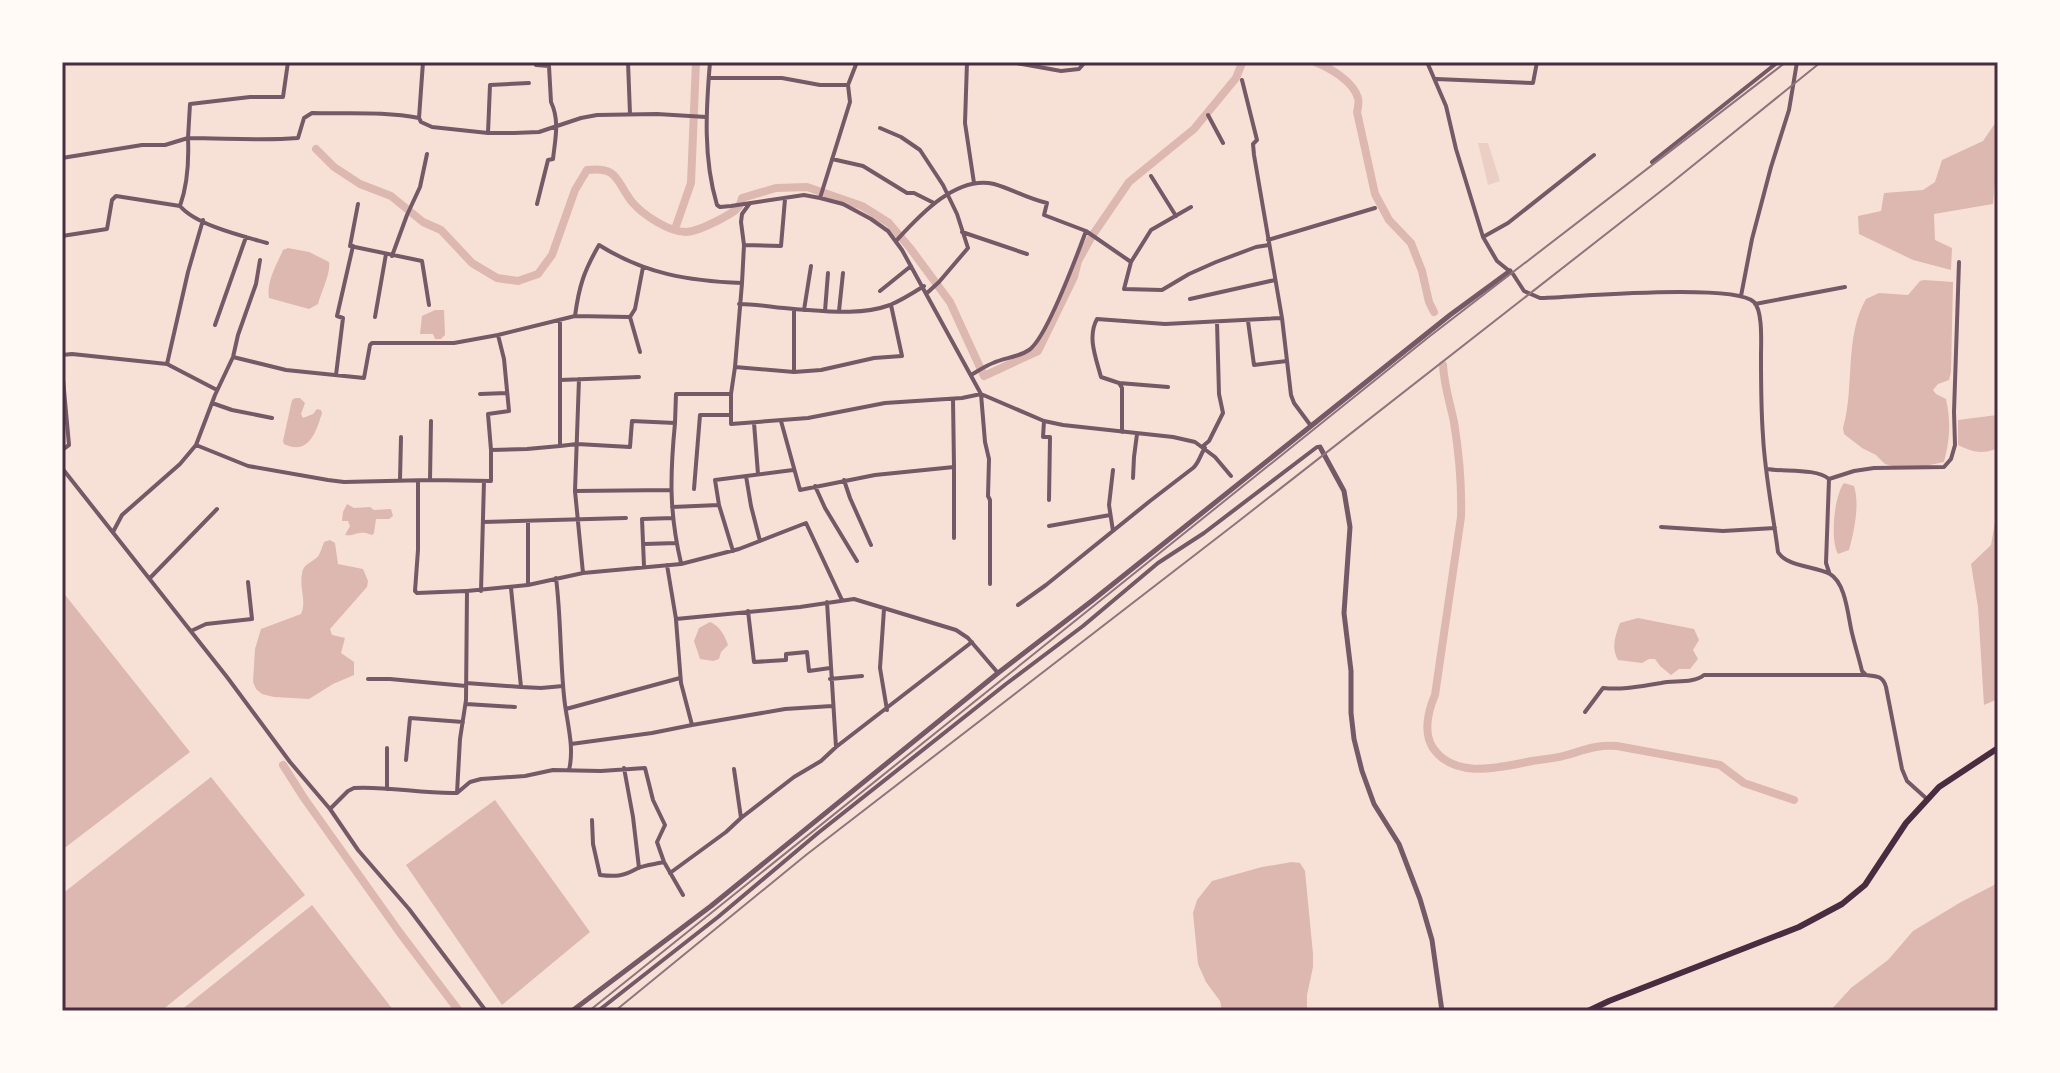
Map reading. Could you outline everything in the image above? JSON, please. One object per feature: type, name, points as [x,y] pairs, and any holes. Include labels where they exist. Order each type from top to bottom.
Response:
[{"type":"highway","points":[[1588,1011],[1826,914],[1865,885],[1906,823],[1939,787],[1998,748]]},
{"type":"street","points":[[180,206],[186,191],[189,162],[190,104],[250,97],[283,97],[288,62]]},
{"type":"street","points":[[423,62],[419,118],[432,127],[488,133],[539,132],[581,118],[630,114],[706,117]]},
{"type":"street","points":[[536,62],[536,65],[549,66],[551,102],[557,126],[553,159],[548,160],[537,204]]},
{"type":"street","points":[[628,62],[630,114]]},
{"type":"street","points":[[710,62],[707,153],[716,202],[720,207],[804,195],[843,204],[871,219],[896,241],[973,374],[981,394],[989,459],[990,584]]},
{"type":"street","points":[[820,198],[850,102],[848,85],[857,62]]},
{"type":"street","points":[[967,62],[965,123],[974,183]]},
{"type":"street","points":[[1011,62],[1061,71],[1079,69],[1085,62]]},
{"type":"street","points":[[1427,62],[1446,106],[1449,126],[1483,237],[1497,261],[1510,271],[1524,291],[1540,298],[1711,292],[1741,296],[1755,304],[1761,336],[1762,435],[1778,552],[1782,558],[1829,574]]},
{"type":"street","points":[[1435,79],[1533,83],[1537,62]]},
{"type":"street","points":[[1652,162],[1778,62]]},
{"type":"street","points":[[1741,296],[1752,239],[1789,110],[1797,62]]},
{"type":"street","points":[[709,78],[782,78],[820,85],[848,85]]},
{"type":"street","points":[[1242,80],[1257,140],[1253,144],[1254,155],[1282,318],[1291,395],[1311,426]]},
{"type":"street","points":[[488,133],[490,85],[529,83]]},
{"type":"street","points":[[62,158],[142,145],[165,145],[188,138],[298,138],[304,118],[312,113],[399,114],[419,118]]},
{"type":"street","points":[[1208,115],[1223,143]]},
{"type":"street","points":[[880,128],[915,146],[936,173],[957,214],[968,248],[927,293]]},
{"type":"street","points":[[392,256],[420,187],[427,154]]},
{"type":"street","points":[[1483,237],[1508,223],[1594,155]]},
{"type":"street","points":[[832,159],[863,166],[907,193],[914,193],[934,203]]},
{"type":"street","points":[[1151,176],[1176,216]]},
{"type":"street","points":[[896,241],[947,194],[974,183],[988,183],[1047,203],[1044,215],[1086,231],[1131,262]]},
{"type":"street","points":[[62,236],[107,229],[112,200],[116,196],[180,206],[186,213],[267,243]]},
{"type":"street","points":[[744,245],[781,246],[785,199]]},
{"type":"street","points":[[750,203],[742,214],[744,245],[731,424],[808,418],[885,403],[981,394],[1044,421],[1188,440],[1204,447],[1231,476]]},
{"type":"street","points":[[358,204],[350,246],[422,261],[429,305]]},
{"type":"street","points":[[1191,207],[1151,230],[1131,262],[1124,289],[1162,290],[1216,262],[1375,208]]},
{"type":"street","points":[[167,364],[203,220]]},
{"type":"street","points":[[973,374],[990,364],[1030,350],[1035,344],[1043,333],[1086,231]]},
{"type":"street","points":[[962,232],[1027,254]]},
{"type":"street","points":[[215,325],[246,237]]},
{"type":"street","points":[[575,316],[583,275],[599,245],[621,258],[663,274],[742,283]]},
{"type":"street","points":[[336,375],[343,318],[337,316],[353,246]]},
{"type":"street","points":[[375,317],[386,254]]},
{"type":"street","points":[[113,532],[122,515],[180,464],[196,445],[233,357],[256,284],[260,260]]},
{"type":"street","points":[[1829,479],[1874,468],[1944,467],[1951,459],[1955,445],[1959,262]]},
{"type":"street","points":[[804,310],[811,266]]},
{"type":"street","points":[[880,291],[911,266]]},
{"type":"street","points":[[640,352],[630,317],[635,309],[643,267]]},
{"type":"street","points":[[572,1011],[711,906],[998,673],[1450,315],[1510,271]]},
{"type":"street","points":[[825,311],[828,273]]},
{"type":"street","points":[[839,311],[843,273]]},
{"type":"street","points":[[1190,299],[1275,280]]},
{"type":"street","points":[[739,304],[825,311],[866,310],[891,305],[924,286]]},
{"type":"street","points":[[1755,304],[1845,287]]},
{"type":"street","points":[[735,367],[794,372],[902,356],[891,305]]},
{"type":"street","points":[[794,309],[794,372]]},
{"type":"street","points":[[233,357],[286,370],[365,378],[372,343],[454,343],[575,316],[630,317]]},
{"type":"street","points":[[1168,387],[1119,383],[1101,377],[1092,344],[1097,319],[1165,324],[1282,318]]},
{"type":"street","points":[[560,320],[560,446]]},
{"type":"street","points":[[1248,320],[1254,365],[1287,361]]},
{"type":"street","points":[[1018,605],[1197,464],[1223,413],[1219,394],[1217,322]]},
{"type":"street","points":[[196,445],[259,469],[344,482],[491,480],[488,413],[508,412],[504,359],[498,335]]},
{"type":"street","points":[[62,355],[167,364],[217,390]]},
{"type":"street","points":[[62,368],[69,433],[69,445],[62,450]]},
{"type":"street","points":[[560,380],[639,377]]},
{"type":"street","points":[[579,379],[575,491],[583,573]]},
{"type":"street","points":[[1119,383],[1122,388],[1122,432]]},
{"type":"street","points":[[480,394],[507,393]]},
{"type":"street","points":[[681,564],[670,490],[676,394],[731,394]]},
{"type":"street","points":[[953,399],[954,538]]},
{"type":"street","points":[[212,403],[272,418]]},
{"type":"street","points":[[694,489],[699,416],[730,415]]},
{"type":"street","points":[[430,480],[431,421]]},
{"type":"street","points":[[491,450],[577,444],[628,447],[631,444],[632,421],[675,423]]},
{"type":"street","points":[[781,421],[800,490],[908,470],[954,467]]},
{"type":"street","points":[[1044,421],[1043,437],[1050,437],[1049,500]]},
{"type":"street","points":[[754,423],[758,474]]},
{"type":"street","points":[[1133,478],[1137,434]]},
{"type":"street","points":[[400,480],[401,437]]},
{"type":"street","points":[[598,1011],[1158,563],[1204,533],[1317,447],[1320,447],[1344,491],[1350,527],[1344,613],[1354,739],[1374,804],[1399,844],[1420,899],[1432,940],[1442,1011]]},
{"type":"street","points":[[62,468],[486,1011]]},
{"type":"street","points":[[1766,468],[1820,473],[1829,479]]},
{"type":"street","points":[[733,551],[715,480],[793,470]]},
{"type":"street","points":[[1113,470],[1109,505],[1113,531]]},
{"type":"street","points":[[746,476],[760,541]]},
{"type":"street","points":[[1829,479],[1826,563],[1829,574],[1839,585],[1846,601],[1852,635],[1862,671],[1866,675]]},
{"type":"street","points":[[481,591],[484,480]]},
{"type":"street","points":[[844,480],[871,545]]},
{"type":"street","points":[[418,481],[417,593],[511,588],[583,573],[681,564],[733,551],[806,523],[842,600]]},
{"type":"street","points":[[815,486],[857,561]]},
{"type":"street","points":[[575,491],[670,490]]},
{"type":"street","points":[[672,507],[719,505]]},
{"type":"street","points":[[150,578],[217,509]]},
{"type":"street","points":[[1049,526],[1110,515]]},
{"type":"street","points":[[483,522],[626,518]]},
{"type":"street","points":[[644,567],[643,519],[673,518]]},
{"type":"street","points":[[528,521],[528,585]]},
{"type":"street","points":[[1661,527],[1723,531],[1775,528]]},
{"type":"street","points":[[644,544],[677,543]]},
{"type":"street","points":[[667,565],[676,619],[680,678],[692,725]]},
{"type":"street","points":[[556,578],[563,686],[571,744],[569,770]]},
{"type":"street","points":[[191,631],[206,624],[252,619],[248,582]]},
{"type":"street","points":[[511,588],[521,687]]},
{"type":"street","points":[[457,793],[466,704],[467,591]]},
{"type":"street","points":[[676,619],[854,599],[956,630],[972,642],[998,673]]},
{"type":"street","points":[[827,602],[836,747]]},
{"type":"street","points":[[884,609],[880,668],[887,710]]},
{"type":"street","points":[[748,611],[754,662],[786,660],[786,654],[807,652],[809,671],[830,668]]},
{"type":"street","points":[[670,873],[794,777],[821,761],[972,642]]},
{"type":"street","points":[[1585,712],[1603,688],[1636,688],[1699,679],[1704,675],[1879,677],[1884,680],[1902,769],[1907,781],[1927,799]]},
{"type":"street","points":[[830,679],[862,676]]},
{"type":"street","points":[[566,709],[680,678]]},
{"type":"street","points":[[368,679],[541,688],[563,686]]},
{"type":"street","points":[[466,704],[515,707]]},
{"type":"street","points":[[571,744],[785,709],[833,706]]},
{"type":"street","points":[[406,760],[409,718],[463,722]]},
{"type":"street","points":[[387,748],[387,789]]},
{"type":"street","points":[[624,768],[639,868]]},
{"type":"street","points":[[330,809],[354,788],[457,793],[470,782],[481,779],[569,770],[646,769],[648,784],[665,825],[657,842],[664,862],[683,895]]},
{"type":"street","points":[[734,769],[741,818]]},
{"type":"street","points":[[592,820],[593,844],[600,875],[624,876],[639,868],[664,862]]},
{"type":"shaded area","points":[[1998,119],[1998,180],[1995,182],[1993,204],[1934,214],[1935,240],[1952,248],[1951,270],[1913,260],[1859,234],[1858,216],[1881,211],[1884,193],[1923,190],[1935,182],[1942,160],[1983,141]]},
{"type":"shaded area","points":[[1478,143],[1488,143],[1500,181],[1488,185]]},
{"type":"shaded area","points":[[283,250],[309,252],[329,262],[318,304],[309,309],[269,298],[273,273]]},
{"type":"shaded area","points":[[1924,280],[1953,282],[1951,372],[1949,380],[1938,384],[1933,390],[1946,399],[1948,446],[1944,462],[1925,466],[1892,466],[1844,434],[1852,346],[1859,314],[1866,299],[1879,293],[1908,295]]},
{"type":"shaded area","points":[[444,310],[445,335],[441,339],[435,339],[433,334],[420,334],[422,316]]},
{"type":"shaded area","points":[[295,398],[305,403],[301,414],[303,418],[317,409],[322,413],[314,435],[299,447],[284,444],[283,441]]},
{"type":"shaded area","points":[[1998,412],[1998,448],[1978,452],[1958,445],[1958,420],[1997,415]]},
{"type":"shaded area","points":[[1844,483],[1854,486],[1856,510],[1849,550],[1838,554],[1834,518]]},
{"type":"shaded area","points":[[347,504],[354,508],[391,509],[393,516],[376,519],[372,535],[345,535],[350,526],[348,521],[342,521]]},
{"type":"shaded area","points":[[1998,504],[1998,699],[1984,705],[1978,607],[1971,564],[1991,545]]},
{"type":"shaded area","points":[[330,540],[335,543],[338,564],[363,569],[368,581],[367,587],[330,629],[332,635],[345,638],[341,653],[354,662],[354,675],[309,699],[262,694],[253,682],[255,649],[261,629],[301,614],[303,570],[319,555],[324,542]]},
{"type":"shaded area","points":[[62,591],[190,752],[62,850]]},
{"type":"shaded area","points":[[1638,618],[1694,629],[1699,640],[1693,650],[1698,659],[1690,669],[1679,669],[1671,675],[1655,659],[1642,663],[1618,660],[1614,646],[1620,623]]},
{"type":"shaded area","points":[[710,622],[722,632],[728,645],[719,659],[713,661],[700,659],[694,641],[699,628]]},
{"type":"shaded area","points":[[211,777],[305,895],[161,1011],[62,1011],[62,894]]},
{"type":"shaded area","points":[[495,800],[590,932],[502,1005],[406,865]]},
{"type":"shaded area","points":[[1292,862],[1300,863],[1305,871],[1313,954],[1307,1011],[1222,1011],[1220,1001],[1198,964],[1193,913],[1197,900],[1212,881]]},
{"type":"shaded area","points":[[1998,883],[1998,1011],[1830,1011],[1851,988],[1888,960],[1913,931]]},
{"type":"shaded area","points":[[312,905],[394,1011],[180,1011]]},
{"type":"waterway","points":[[675,229],[691,183],[696,62]]},
{"type":"waterway","points":[[316,149],[334,167],[360,184],[391,196],[423,222],[441,230],[472,263],[497,278],[518,281],[538,274],[552,255],[575,190],[587,170],[611,173],[643,212],[664,226],[686,232],[732,213],[742,198],[776,188],[807,187],[862,206],[889,223],[950,302],[984,376],[1038,351],[1074,277],[1078,261],[1129,182],[1194,129],[1236,78],[1244,62]]},
{"type":"waterway","points":[[1315,62],[1340,76],[1355,92],[1375,194],[1389,220],[1411,243],[1434,312]]},
{"type":"waterway","points":[[1443,365],[1457,445],[1461,517],[1435,695],[1428,722],[1428,736],[1433,748],[1453,764],[1479,769],[1555,758],[1596,747],[1617,746],[1720,765],[1744,783],[1794,800]]},
{"type":"waterway","points":[[283,765],[400,933],[459,1011]]},
{"type":"railway","points":[[589,1011],[1430,336],[1786,62]]},
{"type":"railway","points":[[615,1011],[806,855],[1235,524],[1821,62]]}]
